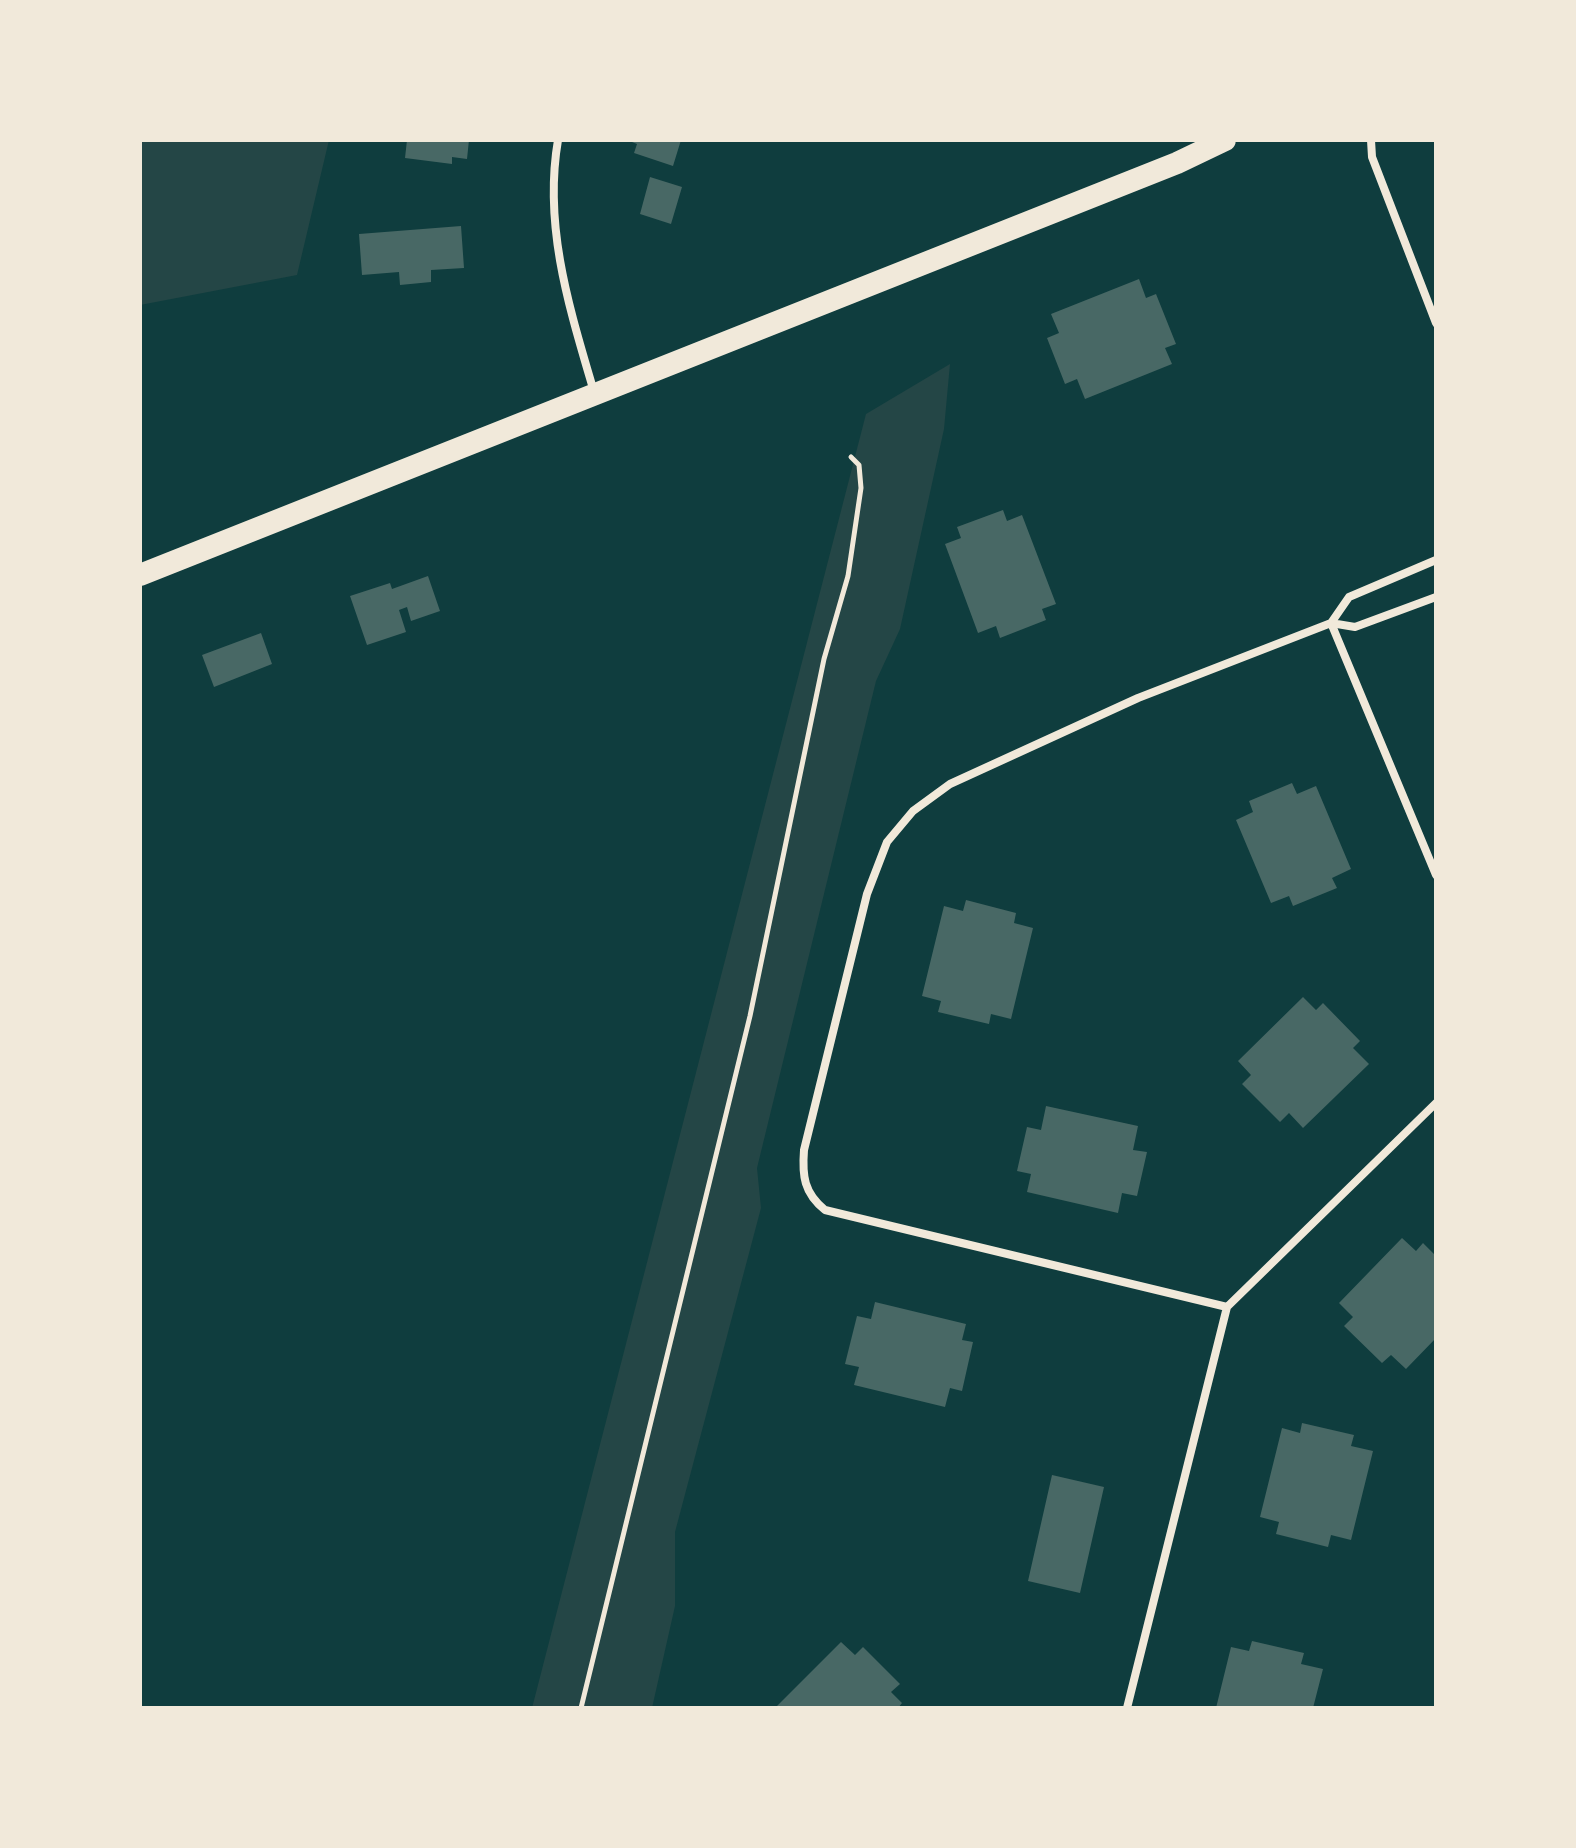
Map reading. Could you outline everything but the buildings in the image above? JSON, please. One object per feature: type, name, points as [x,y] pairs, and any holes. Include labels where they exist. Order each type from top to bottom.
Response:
[{"type":"highway","points":[[140,575],[595,397],[1177,163],[1225,140]]},
{"type":"street","points":[[558,140],[554,163],[555,247],[595,397]]},
{"type":"street","points":[[1371,140],[1372,157],[1436,323]]},
{"type":"street","points":[[1331,623],[1349,597],[1436,560]]},
{"type":"street","points":[[1227,1307],[825,1210],[810,1198],[802,1173],[804,1150],[867,894],[887,842],[913,811],[950,784],[1138,698],[1331,623],[1355,627],[1436,597]]},
{"type":"street","points":[[1331,623],[1436,875]]},
{"type":"street","points":[[1127,1708],[1227,1307],[1436,1103]]},
{"type":"path","points":[[581,1708],[750,1016],[824,659],[848,576],[861,488],[859,465],[851,457]]},
{"type":"shaded area","points":[[140,140],[329,140],[297,275],[140,305]]},
{"type":"shaded area","points":[[950,364],[944,429],[900,629],[876,681],[757,1168],[761,1208],[675,1532],[675,1606],[652,1708],[532,1708],[866,414]]}]
